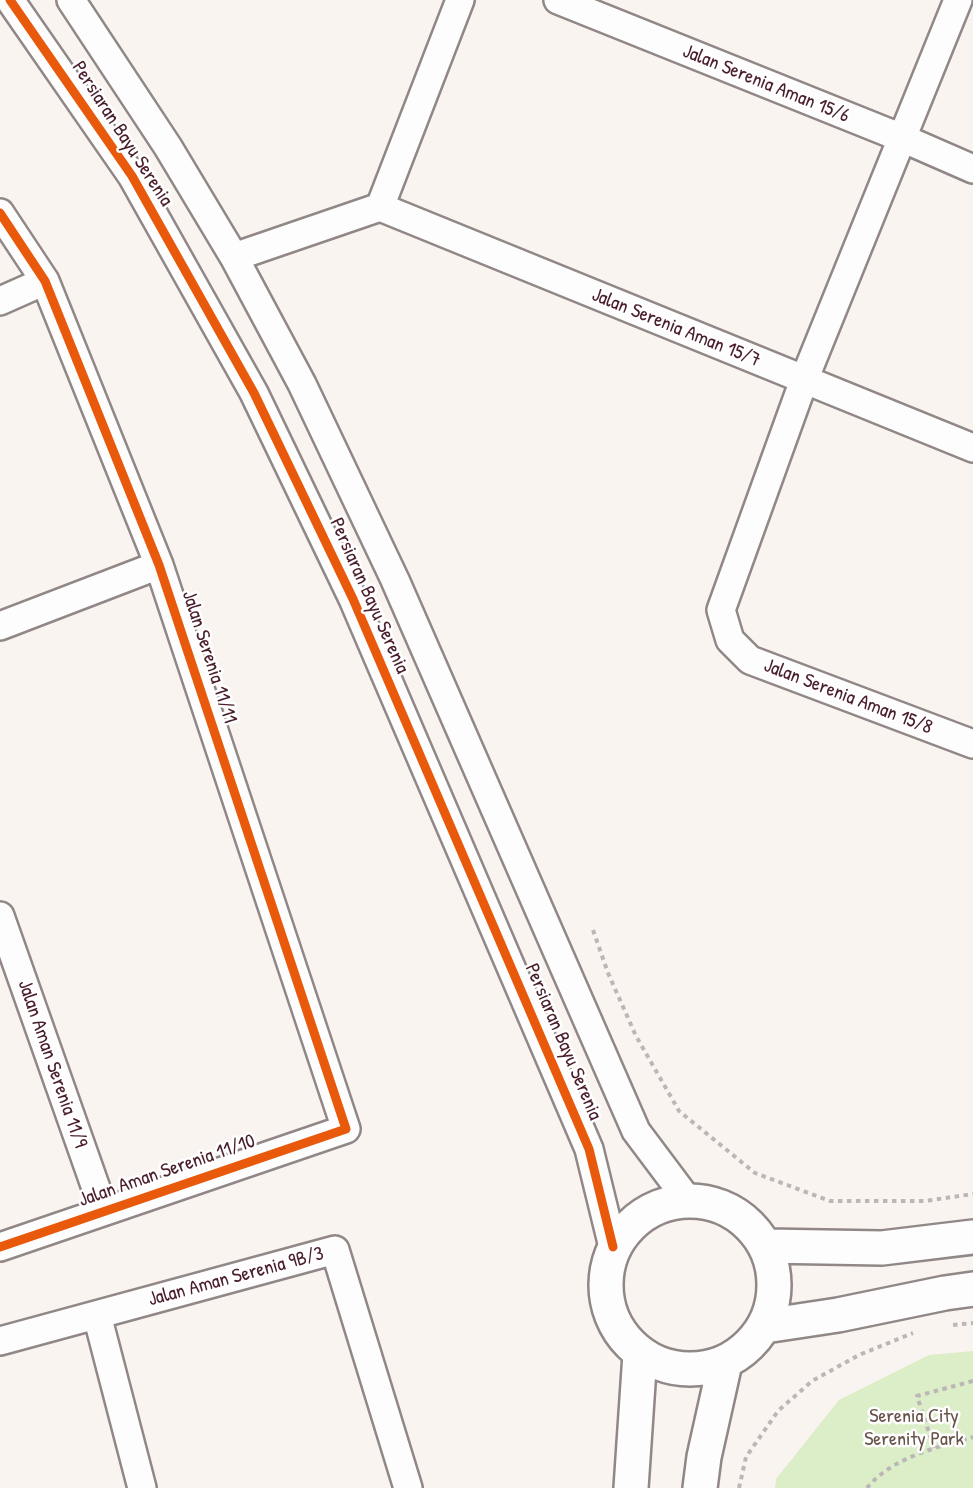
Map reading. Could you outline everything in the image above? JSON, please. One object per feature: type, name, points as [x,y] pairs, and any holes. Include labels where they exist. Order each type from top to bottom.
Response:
[{"type":"street","name":"Persiaran Bayu Serenia","points":[[10,0],[132,176],[254,393],[353,599],[589,1149],[613,1247]]},
{"type":"street","name":"Persiaran Bayu Serenia","points":[[71,0],[168,147],[234,257],[302,384],[395,580],[636,1131],[687,1199]]},
{"type":"street","points":[[234,257],[380,207],[460,0]]},
{"type":"street","name":"Jalan Serenia Aman 15/6","points":[[558,0],[902,138],[973,169]]},
{"type":"street","points":[[804,380],[958,0]]},
{"type":"street","name":"Jalan Serenia Aman 15/7","points":[[380,207],[973,448]]},
{"type":"street","name":"Jalan Serenia 11/11","points":[[0,213],[45,281],[159,565],[346,1129]]},
{"type":"street","points":[[0,302],[45,281]]},
{"type":"street","name":"Jalan Serenia Aman 15/8","points":[[804,380],[721,610],[730,640],[750,660],[973,742]]},
{"type":"street","points":[[0,626],[159,565]]},
{"type":"street","name":"Jalan Aman Serenia 11/9","points":[[0,916],[104,1211]]},
{"type":"street","name":"Jalan Aman Serenia 11/10","points":[[0,1246],[346,1129]]},
{"type":"street","points":[[687,1199],[726,1208],[749,1224],[766,1246],[774,1273],[774,1300],[765,1326],[748,1348],[724,1363],[696,1370],[667,1367],[640,1354],[618,1330],[606,1300],[606,1268],[613,1247],[633,1221],[651,1209],[687,1199]]},
{"type":"street","points":[[766,1246],[882,1248],[973,1237]]},
{"type":"street","name":"Jalan Aman Serenia 9B/3","points":[[0,1341],[335,1250],[408,1488]]},
{"type":"street","points":[[765,1326],[838,1315],[973,1289]]},
{"type":"street","points":[[97,1316],[142,1488]]},
{"type":"street","points":[[631,1488],[640,1354]]},
{"type":"street","points":[[700,1488],[704,1457],[724,1363]]},
{"type":"path","points":[[594,930],[608,973],[636,1036],[679,1111],[755,1173],[830,1201],[925,1201],[973,1194]]},
{"type":"path","points":[[950,1326],[973,1323]]},
{"type":"path","points":[[739,1488],[746,1457],[778,1411],[812,1381],[859,1355],[917,1332]]},
{"type":"path","points":[[934,1448],[917,1396],[973,1381]]},
{"type":"path","points":[[867,1488],[897,1464],[934,1448],[973,1437]]},
{"type":"green space","name":"Serenia City Serenity Park","points":[[973,1351],[973,1488],[775,1488],[776,1479],[839,1400],[929,1355]]},
{"type":"cycle path","points":[[10,0],[132,176],[254,393],[353,599],[589,1149],[613,1247]]},
{"type":"cycle path","points":[[0,213],[45,281],[159,565],[346,1129],[0,1247]]}]
